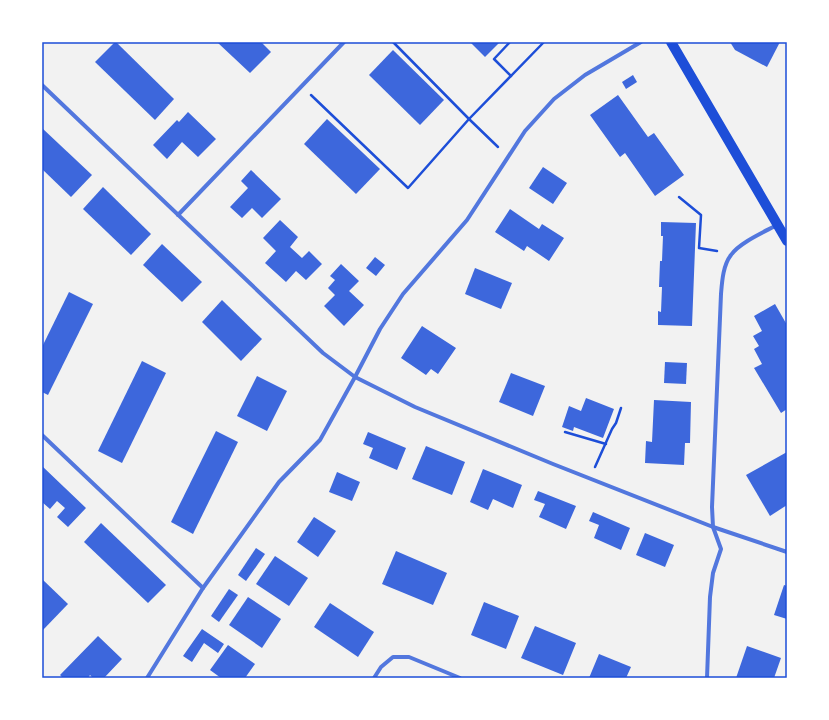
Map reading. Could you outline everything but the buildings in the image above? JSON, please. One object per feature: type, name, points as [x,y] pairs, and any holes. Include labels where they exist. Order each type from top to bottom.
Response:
[{"type":"main road","points":[[671,42],[787,241]]},
{"type":"street","points":[[178,215],[344,42]]},
{"type":"street","points":[[147,678],[203,588],[279,482],[320,440],[380,329],[403,294],[467,220],[525,131],[554,99],[585,75],[641,42]]},
{"type":"street","points":[[42,85],[323,353],[355,377],[415,407],[590,478],[713,527],[787,552]]},
{"type":"street","points":[[707,678],[710,596],[713,573],[721,549],[713,527],[712,507],[723,273],[730,256],[740,246],[777,224]]},
{"type":"street","points":[[42,435],[203,588]]},
{"type":"street","points":[[374,678],[381,667],[393,657],[410,657],[460,678]]},
{"type":"path","points":[[393,42],[469,119],[509,156]]},
{"type":"path","points":[[510,42],[494,59],[512,76]]},
{"type":"path","points":[[302,86],[408,188],[469,119],[544,42]]},
{"type":"path","points":[[679,197],[701,215],[699,248],[721,252],[730,256]]},
{"type":"path","points":[[590,478],[616,423],[621,408]]},
{"type":"path","points":[[565,432],[606,444]]}]
